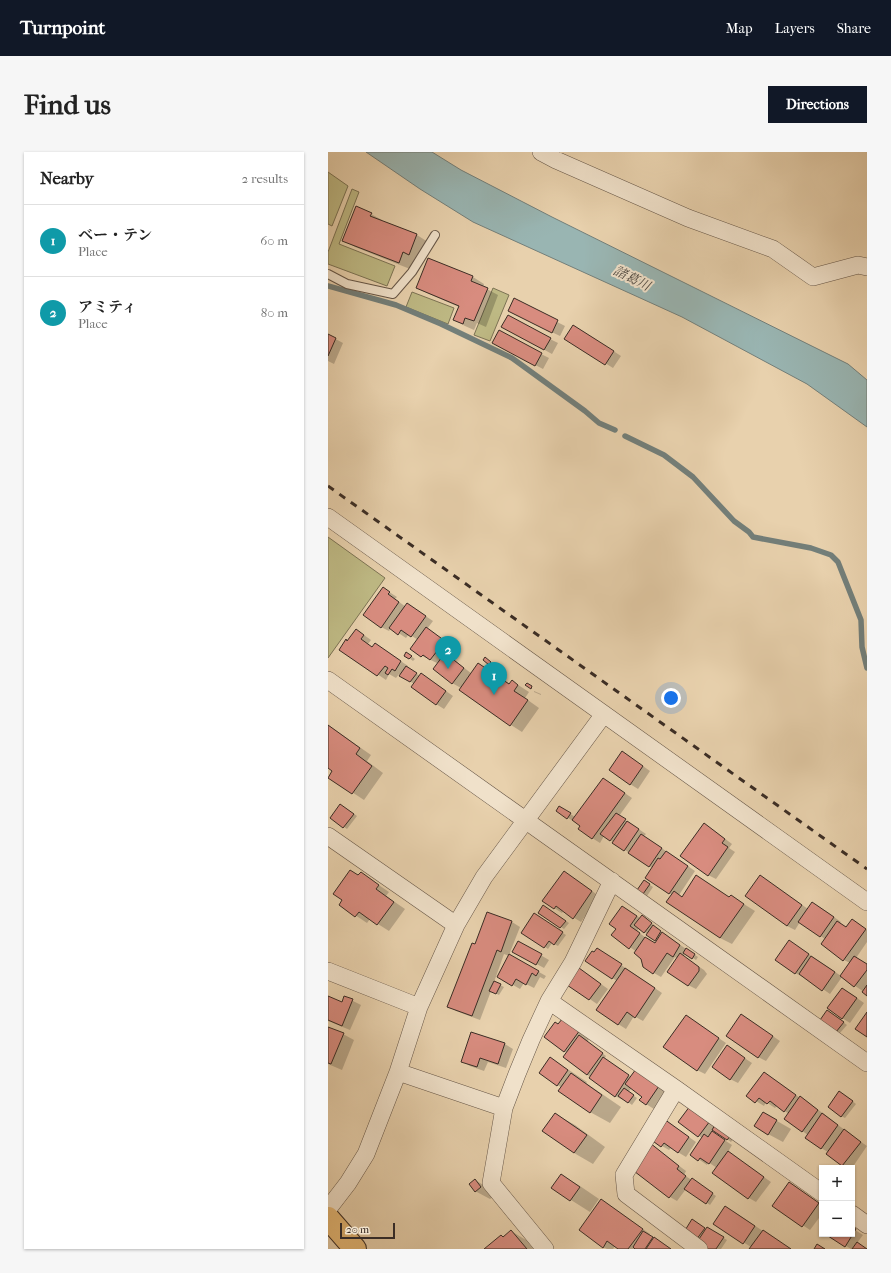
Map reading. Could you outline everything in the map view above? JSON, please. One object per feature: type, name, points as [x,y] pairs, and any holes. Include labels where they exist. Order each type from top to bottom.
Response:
[{"type":"main road","points":[[328,1218],[355,1249]]},
{"type":"street","points":[[541,152],[688,218],[773,249],[813,277],[858,265],[867,267]]},
{"type":"street","points":[[328,517],[867,902]]},
{"type":"street","points":[[328,680],[867,1063]]},
{"type":"street","points":[[328,1209],[348,1183],[366,1154],[398,1072],[419,1007],[456,925],[484,877],[604,714]]},
{"type":"street","points":[[328,836],[456,925]]},
{"type":"street","points":[[545,1249],[491,1184],[504,1108],[531,1040],[549,1001],[573,962],[612,881]]},
{"type":"street","points":[[328,971],[419,1007]]},
{"type":"street","points":[[549,1001],[819,1190]]},
{"type":"street","points":[[398,1072],[504,1108]]},
{"type":"street","points":[[676,1089],[624,1174],[626,1194],[699,1249]]},
{"type":"street","points":[[855,1216],[867,1225]]},
{"type":"lane","points":[[328,274],[347,284],[393,294],[412,272],[435,235]]},
{"type":"shaded area","points":[[328,172],[348,186],[332,226],[328,224]]},
{"type":"shaded area","points":[[352,189],[359,192],[339,244],[395,266],[387,286],[328,264],[328,252]]},
{"type":"shaded area","points":[[493,288],[509,295],[490,341],[474,335]]},
{"type":"shaded area","points":[[412,292],[454,308],[448,324],[406,307]]},
{"type":"shaded area","points":[[328,537],[385,578],[328,658]]},
{"type":"water","name":"諸葛川","points":[[366,152],[432,152],[461,170],[552,217],[848,364],[867,380],[867,427],[807,384],[682,317],[473,222],[420,189]]},
{"type":"building","points":[[356,206],[372,213],[370,216],[417,234],[409,255],[403,252],[399,263],[342,241]]},
{"type":"building","points":[[428,258],[473,276],[471,281],[488,288],[474,321],[465,318],[463,324],[453,320],[459,306],[416,288]]},
{"type":"building","points":[[514,298],[558,320],[552,333],[508,311]]},
{"type":"building","points":[[508,315],[551,338],[544,350],[501,327]]},
{"type":"building","points":[[573,325],[614,351],[605,365],[564,339]]},
{"type":"building","points":[[499,330],[542,353],[535,366],[492,343]]},
{"type":"building","points":[[328,334],[336,338],[328,356]]},
{"type":"building","points":[[383,587],[390,592],[388,594],[399,602],[381,628],[363,615]]},
{"type":"building","points":[[407,603],[426,616],[411,637],[401,630],[398,635],[389,628]]},
{"type":"building","points":[[426,627],[445,641],[430,660],[423,655],[421,657],[410,649]]},
{"type":"building","points":[[356,629],[364,635],[361,639],[372,647],[375,643],[401,661],[395,671],[392,669],[388,675],[385,673],[388,668],[385,666],[377,676],[339,650],[346,639],[347,641]]},
{"type":"building","points":[[406,652],[412,656],[409,659],[404,656]]},
{"type":"building","points":[[445,653],[464,668],[452,684],[433,669]]},
{"type":"building","points":[[485,657],[491,662],[489,665],[483,660]]},
{"type":"building","points":[[478,663],[509,684],[512,680],[518,685],[514,691],[528,700],[510,726],[459,690]]},
{"type":"building","points":[[406,666],[417,673],[410,682],[399,676]]},
{"type":"building","points":[[421,673],[446,691],[436,705],[411,687]]},
{"type":"building","points":[[527,683],[532,686],[531,689],[525,685]]},
{"type":"building","points":[[328,725],[360,748],[356,754],[372,766],[352,794],[328,778],[332,771],[328,768]]},
{"type":"building","points":[[622,751],[643,766],[630,785],[609,770]]},
{"type":"building","points":[[603,778],[625,793],[592,839],[578,829],[580,826],[572,820]]},
{"type":"building","points":[[340,804],[354,814],[343,828],[330,818]]},
{"type":"building","points":[[559,806],[571,813],[567,819],[556,811]]},
{"type":"building","points":[[616,813],[626,819],[610,841],[600,834]]},
{"type":"building","points":[[627,821],[639,829],[624,851],[612,843]]},
{"type":"building","points":[[704,823],[725,839],[722,843],[728,847],[708,876],[680,856]]},
{"type":"building","points":[[641,834],[662,848],[649,867],[628,853]]},
{"type":"building","points":[[666,851],[688,866],[669,894],[645,878],[658,858],[660,859]]},
{"type":"building","points":[[350,870],[358,875],[361,872],[379,885],[376,889],[394,902],[377,925],[359,912],[355,917],[339,905],[342,900],[333,894]]},
{"type":"building","points":[[564,871],[592,891],[573,919],[556,906],[554,909],[542,901]]},
{"type":"building","points":[[696,875],[729,897],[731,895],[744,904],[720,938],[666,902],[674,891],[682,897]]},
{"type":"building","points":[[760,875],[802,905],[787,926],[745,896]]},
{"type":"building","points":[[644,880],[650,884],[643,894],[637,890]]},
{"type":"building","points":[[812,902],[834,917],[820,937],[798,922]]},
{"type":"building","points":[[543,905],[566,921],[560,928],[538,913]]},
{"type":"building","points":[[622,906],[637,916],[630,926],[640,933],[629,949],[611,935],[616,929],[609,924]]},
{"type":"building","points":[[487,912],[512,921],[501,952],[497,950],[472,1016],[447,1007],[472,943],[475,944]]},
{"type":"building","points":[[534,913],[563,932],[554,945],[549,941],[544,948],[521,933]]},
{"type":"building","points":[[642,915],[652,923],[644,933],[634,925]]},
{"type":"building","points":[[852,919],[866,929],[843,961],[821,944],[837,921],[846,927]]},
{"type":"building","points":[[653,925],[661,931],[655,941],[646,935]]},
{"type":"building","points":[[662,932],[680,945],[673,957],[667,953],[653,974],[643,967],[641,959],[634,953],[645,937],[655,943]]},
{"type":"building","points":[[789,940],[809,954],[795,974],[775,960]]},
{"type":"building","points":[[518,941],[542,954],[536,965],[512,952]]},
{"type":"building","points":[[597,948],[622,964],[612,979],[585,961],[592,951],[594,952]]},
{"type":"building","points":[[686,948],[695,954],[692,959],[683,953]]},
{"type":"building","points":[[680,953],[699,967],[699,971],[688,986],[667,972]]},
{"type":"building","points":[[509,954],[539,971],[536,976],[532,973],[526,985],[516,979],[512,986],[497,977]]},
{"type":"building","points":[[811,956],[835,972],[822,991],[799,974]]},
{"type":"building","points":[[854,956],[867,964],[867,970],[854,987],[840,976]]},
{"type":"building","points":[[579,968],[601,984],[589,1000],[567,985]]},
{"type":"building","points":[[625,968],[655,988],[635,1018],[627,1012],[618,1025],[596,1010]]},
{"type":"building","points":[[494,981],[501,984],[496,994],[489,991]]},
{"type":"building","points":[[867,985],[867,996],[862,992]]},
{"type":"building","points":[[842,988],[857,998],[842,1019],[827,1008]]},
{"type":"building","points":[[328,996],[342,1002],[344,996],[353,999],[342,1026],[328,1020]]},
{"type":"building","points":[[827,1010],[844,1022],[836,1032],[820,1020]]},
{"type":"building","points":[[867,1012],[867,1037],[855,1029]]},
{"type":"building","points":[[741,1014],[773,1036],[758,1058],[726,1036]]},
{"type":"building","points":[[686,1015],[719,1038],[697,1071],[663,1047]]},
{"type":"building","points":[[563,1018],[580,1030],[564,1052],[544,1037],[555,1022],[558,1024]]},
{"type":"building","points":[[328,1027],[344,1033],[331,1064],[328,1063]]},
{"type":"building","points":[[471,1032],[505,1043],[498,1064],[480,1058],[477,1067],[461,1062]]},
{"type":"building","points":[[579,1035],[603,1053],[587,1075],[563,1057]]},
{"type":"building","points":[[727,1045],[745,1058],[730,1080],[712,1067]]},
{"type":"building","points":[[550,1057],[568,1070],[557,1086],[539,1073]]},
{"type":"building","points":[[603,1057],[629,1075],[615,1097],[589,1078]]},
{"type":"building","points":[[636,1069],[659,1086],[646,1105],[639,1100],[642,1097],[625,1084]]},
{"type":"building","points":[[764,1072],[796,1095],[784,1112],[770,1101],[767,1104],[759,1098],[755,1103],[746,1096]]},
{"type":"building","points":[[571,1073],[602,1095],[590,1113],[558,1091]]},
{"type":"building","points":[[624,1088],[634,1095],[628,1103],[618,1096]]},
{"type":"building","points":[[839,1091],[853,1101],[841,1117],[828,1107]]},
{"type":"building","points":[[800,1096],[818,1110],[802,1132],[784,1119]]},
{"type":"building","points":[[690,1106],[710,1121],[698,1137],[678,1122]]},
{"type":"building","points":[[763,1112],[777,1120],[768,1135],[754,1126]]},
{"type":"building","points":[[555,1113],[587,1135],[574,1153],[542,1131]]},
{"type":"building","points":[[822,1113],[838,1125],[821,1149],[805,1138]]},
{"type":"building","points":[[664,1119],[689,1137],[678,1153],[664,1143],[661,1147],[650,1139]]},
{"type":"building","points":[[716,1123],[732,1134],[727,1140],[712,1130]]},
{"type":"building","points":[[844,1129],[861,1142],[843,1165],[826,1154]]},
{"type":"building","points":[[712,1131],[725,1140],[709,1164],[700,1158],[698,1161],[690,1155],[704,1134],[708,1137]]},
{"type":"building","points":[[650,1143],[679,1166],[677,1169],[686,1176],[669,1198],[630,1168]]},
{"type":"building","points":[[728,1151],[764,1177],[748,1199],[712,1173]]},
{"type":"building","points":[[561,1174],[580,1187],[570,1201],[551,1188]]},
{"type":"building","points":[[692,1178],[713,1193],[706,1204],[684,1189]]},
{"type":"building","points":[[475,1179],[481,1187],[475,1192],[469,1184]]},
{"type":"building","points":[[789,1182],[819,1203],[802,1227],[772,1206]]},
{"type":"building","points":[[601,1199],[643,1229],[628,1249],[618,1249],[607,1241],[603,1248],[579,1230]]},
{"type":"building","points":[[725,1206],[755,1226],[743,1244],[713,1224]]},
{"type":"building","points":[[692,1219],[705,1228],[696,1240],[684,1232]]},
{"type":"building","points":[[707,1227],[724,1237],[716,1249],[708,1249],[697,1242]]},
{"type":"building","points":[[511,1230],[527,1249],[484,1249],[501,1235],[503,1237]]},
{"type":"building","points":[[763,1230],[791,1249],[749,1249]]},
{"type":"building","points":[[643,1231],[653,1237],[645,1249],[635,1249],[633,1247]]},
{"type":"building","points":[[654,1237],[671,1249],[646,1249]]},
{"type":"building","points":[[830,1237],[851,1237],[845,1247]]},
{"type":"building","points":[[857,1242],[867,1249],[852,1249]]},
{"type":"building","points":[[817,1244],[825,1249],[814,1249]]},
{"type":"waterway","points":[[328,286],[396,305],[441,324],[512,358],[585,411],[599,423],[615,430]]},
{"type":"waterway","points":[[625,436],[664,455],[693,477],[734,521],[749,532],[753,537],[811,548],[831,555],[838,562],[861,620],[862,647],[867,668]]},
{"type":"railway","points":[[328,486],[867,869]]},
{"type":"place","name":"アミティ","points":[[448,669]]},
{"type":"place","name":"ベー・テン","points":[[494,695]]}]
